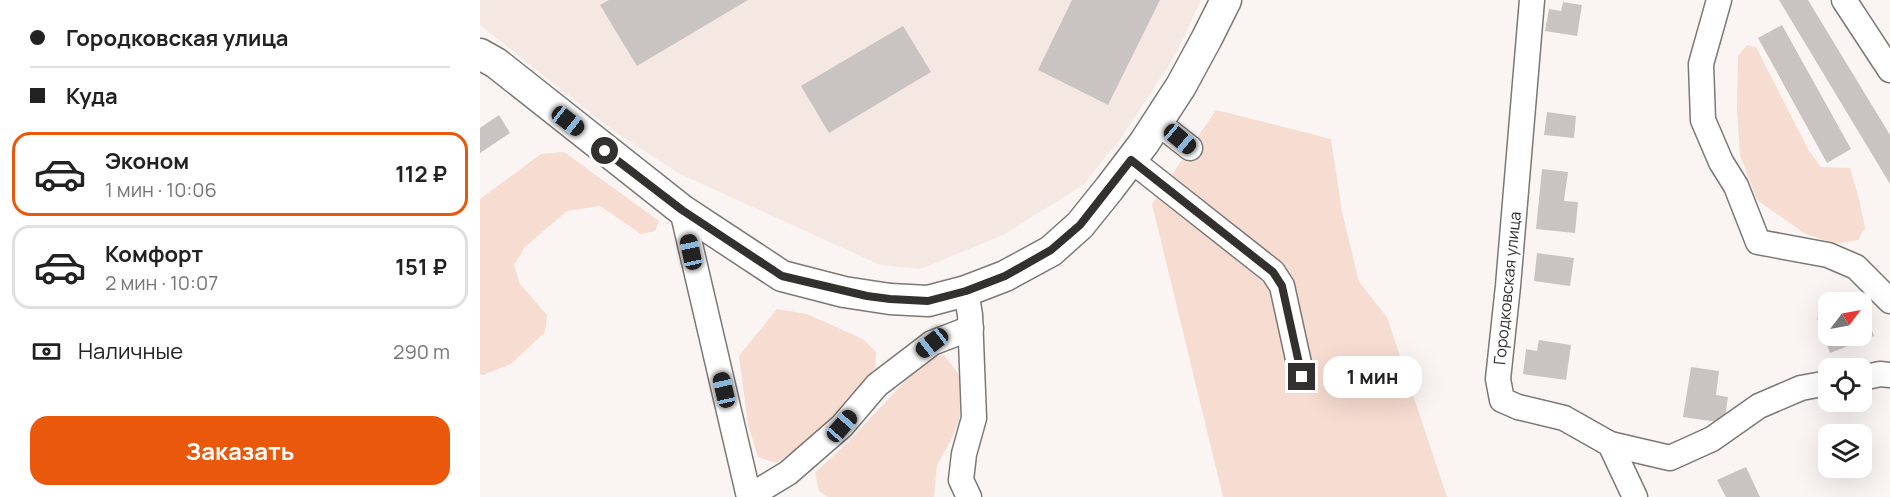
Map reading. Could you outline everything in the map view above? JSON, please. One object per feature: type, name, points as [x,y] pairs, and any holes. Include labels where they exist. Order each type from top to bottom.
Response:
[{"type":"main road","points":[[480,54],[495,63],[682,210],[782,276],[844,292],[890,299],[928,301],[966,291],[1005,276],[1051,250],[1080,225],[1158,122],[1186,76],[1226,0]]},
{"type":"street","name":"Городковская улица","points":[[1532,0],[1509,286],[1498,379],[1502,399],[1518,407],[1564,418],[1610,444]]},
{"type":"street","points":[[1719,0],[1701,64],[1703,120],[1721,162],[1736,186],[1758,242],[1828,255],[1856,267],[1890,301]]},
{"type":"street","points":[[1844,0],[1890,70]]},
{"type":"street","points":[[1158,122],[1190,148]]},
{"type":"street","points":[[1131,160],[1273,272],[1282,286],[1302,377]]},
{"type":"street","points":[[682,210],[749,497],[788,473],[842,426],[877,385],[932,343],[971,328]]},
{"type":"street","points":[[966,291],[971,328],[974,418],[964,454],[961,480],[969,497]]},
{"type":"street","points":[[1872,376],[1890,375]]},
{"type":"street","points":[[1610,444],[1670,458],[1712,439],[1759,406],[1800,388],[1818,385]]},
{"type":"street","points":[[1610,444],[1635,497]]},
{"type":"shaded area","points":[[480,0],[1201,0],[1176,54],[1121,138],[1083,185],[1005,234],[921,269],[880,265],[678,173],[614,131],[480,25]]},
{"type":"shaded area","points":[[1747,45],[1756,47],[1809,151],[1821,167],[1850,168],[1865,228],[1858,240],[1835,244],[1804,233],[1757,200],[1740,155],[1737,108],[1738,56]]},
{"type":"shaded area","points":[[1216,110],[1331,139],[1342,212],[1359,282],[1387,317],[1447,497],[1223,497],[1152,204]]},
{"type":"shaded area","points":[[564,152],[659,221],[655,231],[641,234],[600,206],[567,211],[525,247],[514,265],[520,284],[547,315],[545,332],[511,364],[483,375],[480,374],[480,199],[541,154]]},
{"type":"shaded area","points":[[777,309],[807,314],[863,339],[876,352],[875,368],[831,418],[797,449],[776,463],[758,457],[748,425],[739,356]]},
{"type":"shaded area","points":[[944,355],[959,375],[960,416],[953,436],[937,465],[934,497],[828,497],[819,491],[815,473],[846,444],[927,358]]},
{"type":"building","points":[[609,0],[748,0],[637,66],[600,5]]},
{"type":"building","points":[[1072,0],[1160,0],[1108,105],[1038,70]]},
{"type":"building","points":[[1779,0],[1808,0],[1890,135],[1890,184]]},
{"type":"building","points":[[1563,2],[1582,5],[1577,36],[1545,31],[1549,9],[1561,11]]},
{"type":"building","points":[[1782,25],[1851,149],[1827,163],[1758,38]]},
{"type":"building","points":[[903,26],[931,72],[829,133],[801,86]]},
{"type":"building","points":[[1547,112],[1576,116],[1574,138],[1544,135]]},
{"type":"building","points":[[499,115],[510,133],[480,153],[480,128]]},
{"type":"building","points":[[1542,169],[1568,172],[1564,201],[1578,202],[1575,233],[1536,229]]},
{"type":"building","points":[[1537,253],[1574,258],[1570,286],[1534,281]]},
{"type":"building","points":[[1539,340],[1571,345],[1566,380],[1523,374],[1526,349],[1537,351]]},
{"type":"building","points":[[1827,346],[1848,346],[1830,353]]},
{"type":"building","points":[[1691,367],[1719,371],[1716,395],[1728,397],[1724,423],[1683,417]]},
{"type":"building","points":[[1746,467],[1760,497],[1726,497],[1717,480]]},
{"type":"route","points":[[605,151],[682,210],[782,276],[867,296],[928,301],[966,291],[1005,276],[1051,250],[1080,225],[1131,160],[1273,272],[1282,286],[1302,377]]}]
